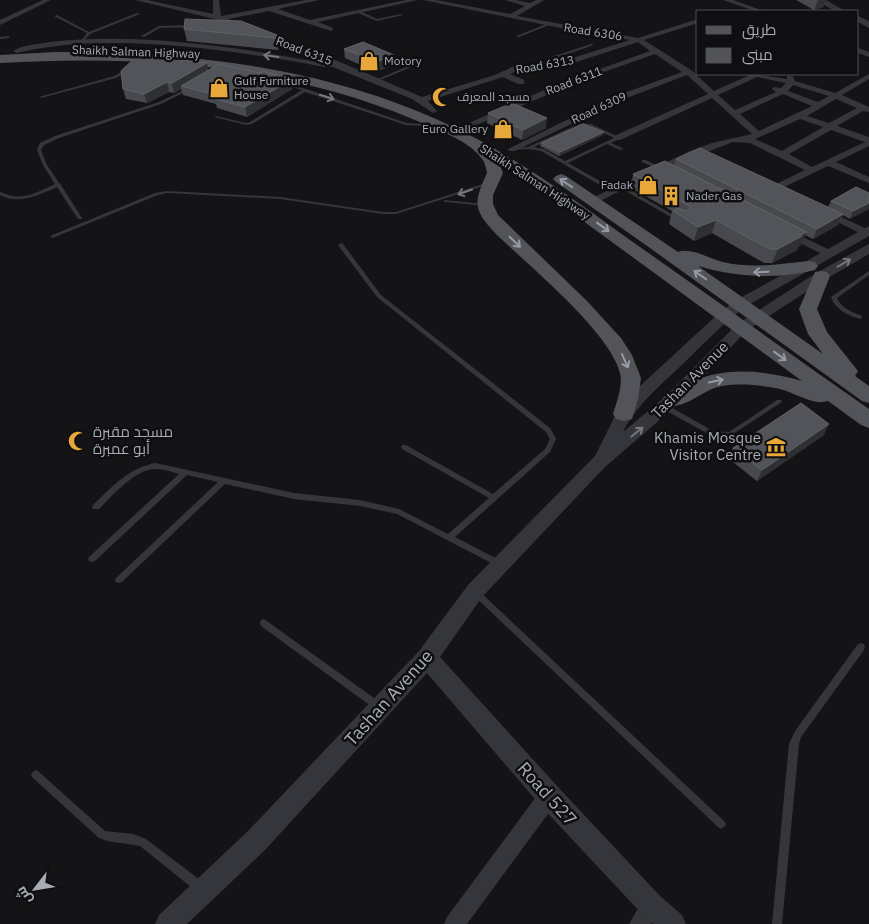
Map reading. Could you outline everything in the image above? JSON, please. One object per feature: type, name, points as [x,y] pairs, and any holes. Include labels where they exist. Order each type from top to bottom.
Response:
[{"type":"main road","name":"Shaikh Salman Highway","points":[[0,52],[108,48],[211,55],[304,71],[373,90],[433,111],[576,208],[869,421]]},
{"type":"main road","name":"Shaikh Salman Highway","points":[[0,59],[52,55],[108,54],[202,61],[295,78],[359,95],[441,126],[468,133],[512,149],[535,164]]},
{"type":"main road","points":[[468,133],[489,157],[494,166],[495,173],[486,192],[485,205],[487,212],[501,229],[582,307],[622,354],[630,372],[630,389],[624,414]]},
{"type":"main road","name":"Shaikh Salman Highway","points":[[551,173],[656,244],[867,394]]},
{"type":"main road","points":[[656,244],[711,265],[740,272],[815,271],[808,309],[818,334],[867,394]]},
{"type":"main road","points":[[668,404],[706,383],[739,378],[765,380],[798,386],[869,421]]},
{"type":"street","points":[[0,24],[48,0]]},
{"type":"street","name":"Road 6315","points":[[144,0],[219,18],[242,26],[421,100],[433,111]]},
{"type":"street","points":[[216,0],[219,18],[314,0]]},
{"type":"street","points":[[310,22],[415,0]]},
{"type":"street","name":"Road 6306","points":[[426,0],[440,1],[639,40],[688,72],[758,135]]},
{"type":"street","points":[[508,0],[532,6]]},
{"type":"street","points":[[512,16],[541,0]]},
{"type":"street","points":[[726,0],[758,10]]},
{"type":"street","points":[[819,0],[838,10]]},
{"type":"street","points":[[732,8],[740,4]]},
{"type":"street","points":[[269,8],[331,29]]},
{"type":"street","name":"Road 6313","points":[[421,100],[504,75],[515,69],[541,64],[561,64],[696,23]]},
{"type":"street","points":[[17,51],[30,47],[82,42],[196,46],[295,59],[324,65],[337,64]]},
{"type":"street","name":"Road 6311","points":[[468,133],[551,90],[624,61],[657,51]]},
{"type":"street","points":[[295,59],[310,53]]},
{"type":"street","name":"Road 6309","points":[[512,149],[616,99],[688,72]]},
{"type":"street","points":[[504,75],[521,82]]},
{"type":"street","points":[[617,138],[755,75]]},
{"type":"street","points":[[766,75],[792,78],[865,109]]},
{"type":"street","points":[[593,200],[735,139],[747,139],[758,135],[800,116],[869,76]]},
{"type":"street","points":[[747,78],[818,105]]},
{"type":"street","points":[[734,114],[782,92],[792,78]]},
{"type":"street","points":[[781,155],[865,109]]},
{"type":"street","points":[[800,116],[869,141]]},
{"type":"street","points":[[747,139],[812,170]]},
{"type":"street","points":[[775,188],[829,163],[869,141]]},
{"type":"street","points":[[829,163],[869,180]]},
{"type":"street","points":[[818,209],[868,231]]},
{"type":"street","points":[[779,228],[830,254]]},
{"type":"street","points":[[815,271],[830,254],[868,231]]},
{"type":"street","points":[[815,271],[869,248]]},
{"type":"street","name":"Tashan Avenue","points":[[599,462],[624,414],[646,390],[724,316],[740,304],[815,271]]},
{"type":"street","name":"Tashan Avenue","points":[[168,924],[256,842],[427,658],[475,592],[500,564],[533,533],[599,462],[668,404],[708,360],[741,328],[815,271]]},
{"type":"street","name":"Road 527","points":[[427,658],[549,796],[645,915],[673,924]]},
{"type":"street","points":[[454,924],[549,796]]},
{"type":"lane","points":[[359,12],[377,20],[401,15]]},
{"type":"lane","points":[[82,42],[89,33],[138,14]]},
{"type":"lane","points":[[56,16],[89,33]]},
{"type":"lane","points":[[518,36],[550,24]]},
{"type":"lane","points":[[143,36],[159,27],[199,26]]},
{"type":"lane","points":[[232,30],[242,26]]},
{"type":"lane","points":[[0,38],[8,37]]},
{"type":"lane","points":[[550,65],[548,59],[592,45]]},
{"type":"lane","points":[[108,54],[138,60],[223,68],[268,78]]},
{"type":"lane","points":[[376,81],[414,65]]},
{"type":"lane","points":[[40,97],[115,77],[133,66]]},
{"type":"lane","points":[[277,81],[407,124],[441,126]]},
{"type":"lane","points":[[80,218],[44,164],[39,150],[42,144],[57,137],[160,103],[196,86]]},
{"type":"lane","points":[[216,117],[251,124],[305,90]]},
{"type":"lane","points":[[529,148],[580,124],[586,124],[617,138]]},
{"type":"lane","points":[[565,163],[617,138]]},
{"type":"lane","points":[[608,143],[622,149]]},
{"type":"lane","points":[[512,149],[529,148],[542,150],[683,222]]},
{"type":"lane","points":[[644,161],[665,170]]},
{"type":"lane","points":[[53,236],[157,194],[167,192],[280,198],[383,213],[396,213],[440,201],[491,183]]},
{"type":"lane","points":[[0,193],[12,198],[25,198],[59,184]]},
{"type":"lane","points":[[440,201],[485,205]]},
{"type":"lane","points":[[342,245],[379,296],[548,430],[553,439],[548,450],[449,538]]},
{"type":"lane","points":[[860,317],[838,306],[835,303],[834,297],[869,273]]},
{"type":"lane","points":[[668,404],[712,433],[730,434],[779,402]]},
{"type":"lane","points":[[404,447],[494,498]]},
{"type":"lane","points":[[96,507],[135,472],[145,467],[155,466],[294,496],[360,503],[399,512],[500,564]]},
{"type":"lane","points":[[92,559],[186,472]]},
{"type":"lane","points":[[119,580],[224,481]]},
{"type":"lane","points":[[475,592],[721,824]]},
{"type":"lane","points":[[264,623],[381,708]]},
{"type":"lane","points":[[778,924],[794,744],[798,734],[861,647]]},
{"type":"lane","points":[[36,775],[102,835],[116,839],[132,838],[143,842],[205,891]]},
{"type":"building","points":[[185,19],[241,21],[277,35],[276,38],[184,29]]},
{"type":"building","points":[[363,42],[394,55],[376,62],[344,49]]},
{"type":"building","points":[[138,55],[207,63],[172,83],[167,82],[144,94],[123,89],[121,71]]},
{"type":"building","points":[[219,64],[260,73],[263,71],[291,80],[245,107],[215,99],[220,96],[181,86]]},
{"type":"building","points":[[512,103],[547,118],[523,130],[488,113]]},
{"type":"building","points":[[583,124],[604,132],[560,152],[541,143]]},
{"type":"building","points":[[700,148],[843,214],[817,229],[676,159]]},
{"type":"building","points":[[665,161],[807,232],[778,249],[769,249],[716,220],[698,227],[673,211],[679,208],[684,211],[690,210],[691,208],[688,205],[633,174]]},
{"type":"building","points":[[856,187],[869,193],[869,203],[853,211],[831,201]]},
{"type":"building","name":"Khamis Mosque Visitor Centre","points":[[801,403],[829,424],[762,470],[733,448]]},
{"type":"place","name":"Motory","points":[[369,61]]},
{"type":"place","name":"Gulf Furniture House","points":[[219,88]]},
{"type":"place","name":"مسجد المعرف","points":[[442,97]]},
{"type":"place","name":"Euro Gallery","points":[[503,129]]},
{"type":"place","name":"Fadak","points":[[648,185]]},
{"type":"place","name":"Nader Gas","points":[[671,196]]},
{"type":"place","name":"مسجد مقبرة أبو عمبرة","points":[[78,441]]},
{"type":"place","name":"Khamis Mosque Visitor Centre","points":[[776,447]]}]
